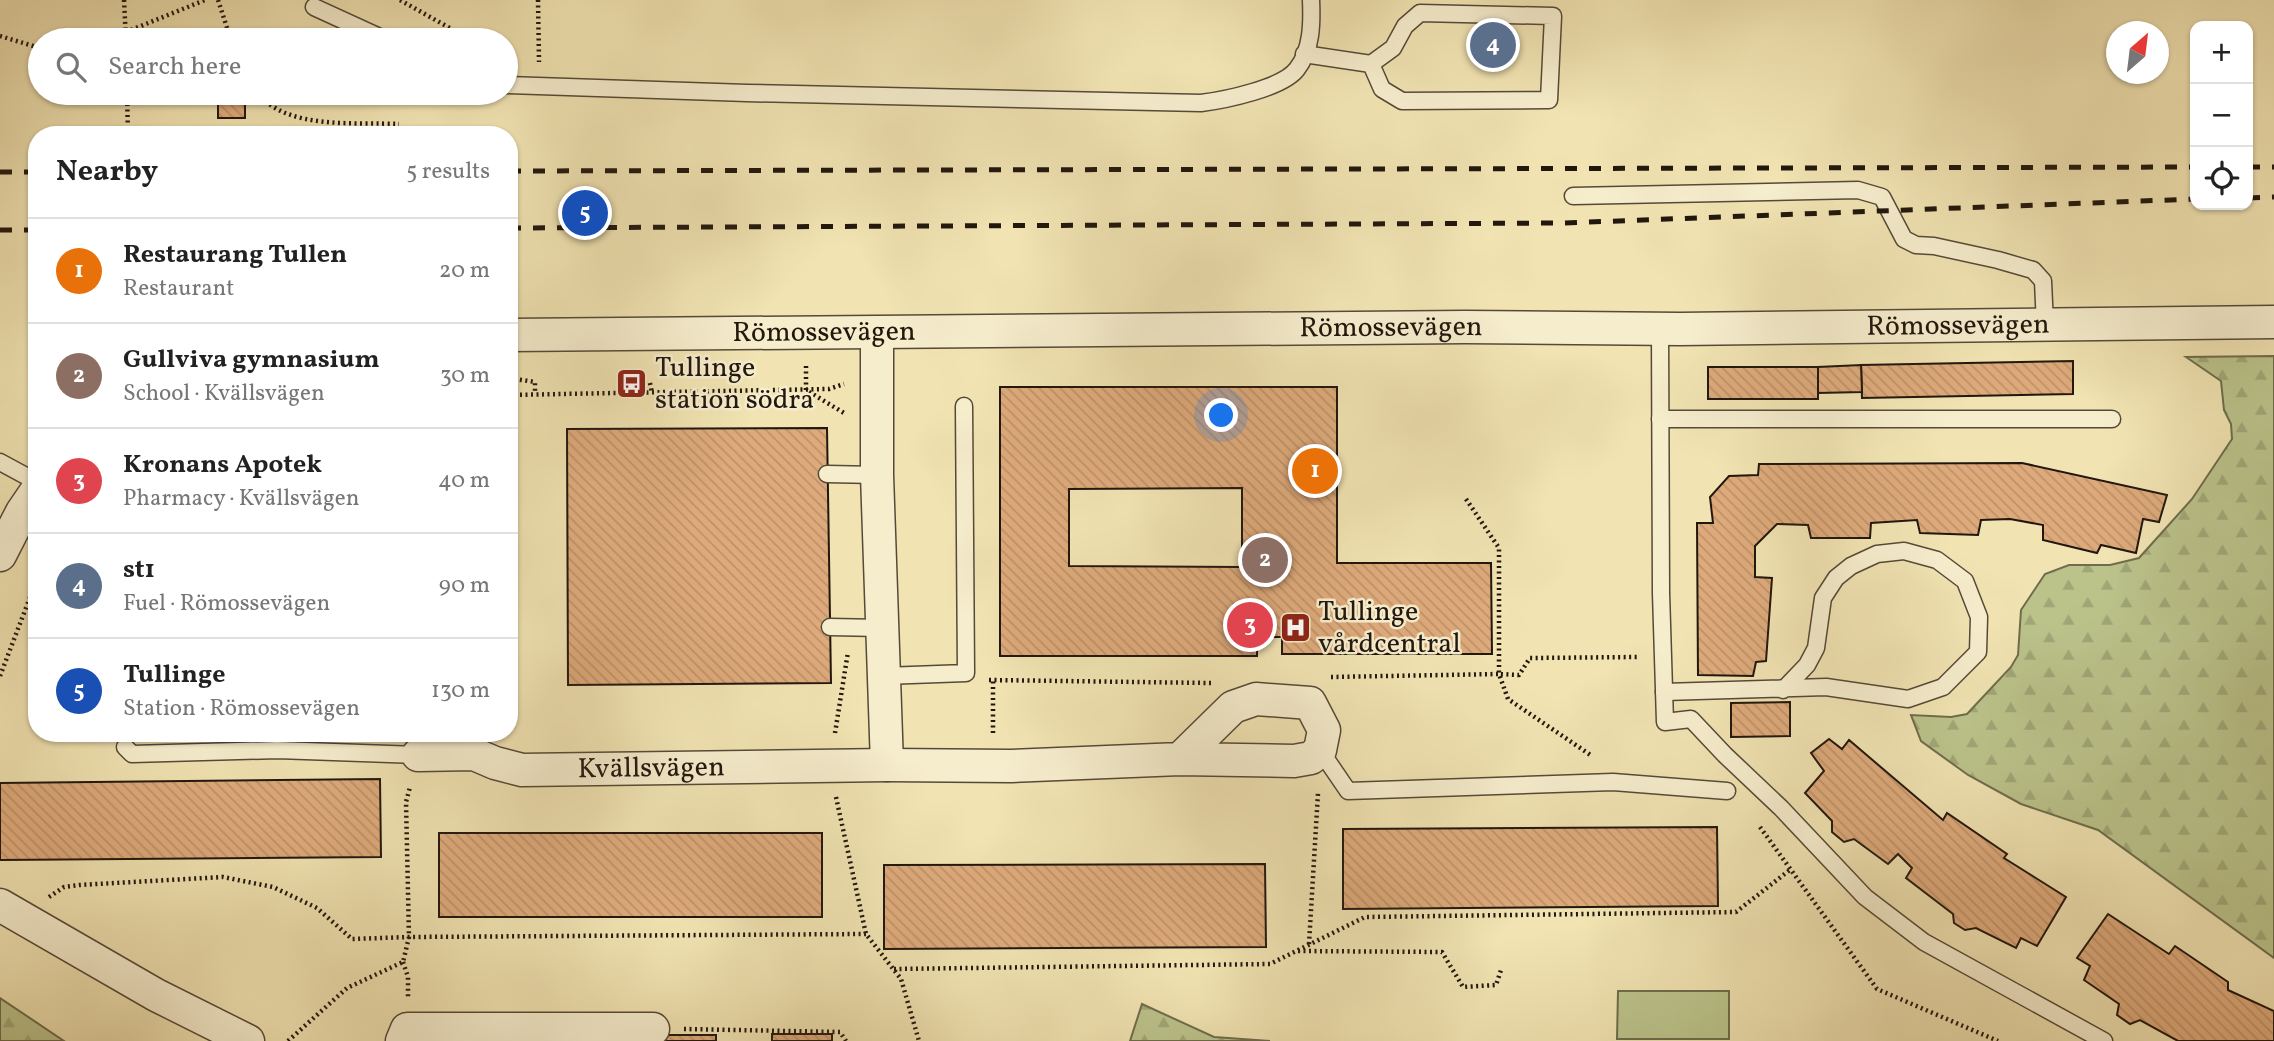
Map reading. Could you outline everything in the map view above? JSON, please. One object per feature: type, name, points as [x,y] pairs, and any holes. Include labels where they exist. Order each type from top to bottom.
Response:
[{"type":"street","name":"Römossevägen","points":[[518,335],[2274,322]]},
{"type":"street","points":[[877,334],[877,475],[887,765]]},
{"type":"street","points":[[0,555],[28,503]]},
{"type":"street","points":[[1180,759],[1233,707],[1256,699],[1310,703],[1324,730],[1320,750]]},
{"type":"street","name":"Kvällsvägen","points":[[418,755],[474,754],[522,770],[993,766],[1180,759],[1294,761],[1311,758],[1320,750]]},
{"type":"street","points":[[0,905],[156,995],[248,1041]]},
{"type":"street","points":[[401,1041],[407,1029],[653,1029]]},
{"type":"lane","points":[[518,86],[1201,103],[1229,99],[1285,80],[1297,69],[1304,54],[1312,19],[1311,0]]},
{"type":"lane","points":[[314,7],[360,28]]},
{"type":"lane","points":[[1304,54],[1371,64],[1393,48],[1405,26],[1420,13],[1553,16],[1549,100],[1402,101],[1382,89],[1371,64]]},
{"type":"lane","points":[[1573,196],[1858,190],[1873,193],[1882,197],[1904,239],[1916,245],[1934,246],[1998,260],[2033,271],[2043,281],[2045,325]]},
{"type":"lane","points":[[1660,328],[1665,722],[1691,719],[1781,808],[1865,897],[1924,942],[2104,1041]]},
{"type":"lane","points":[[884,676],[966,673],[964,406]]},
{"type":"lane","points":[[1660,419],[2112,419]]},
{"type":"lane","points":[[0,462],[28,477]]},
{"type":"lane","points":[[827,474],[877,475]]},
{"type":"lane","points":[[1664,692],[1783,690],[1826,687],[1908,699],[1942,687],[1978,652],[1979,617],[1965,581],[1937,560],[1904,551],[1877,554],[1851,566],[1836,578],[1823,598],[1816,648],[1807,665],[1783,690]]},
{"type":"lane","points":[[830,627],[881,628]]},
{"type":"lane","points":[[125,747],[132,754],[277,750],[418,755]]},
{"type":"lane","points":[[1320,750],[1348,791],[1613,782],[1727,791]]},
{"type":"path","points":[[124,0],[125,28]]},
{"type":"path","points":[[135,28],[205,0]]},
{"type":"path","points":[[218,0],[227,28]]},
{"type":"path","points":[[400,0],[450,28]]},
{"type":"path","points":[[538,0],[542,87]]},
{"type":"path","points":[[0,36],[28,44]]},
{"type":"path","points":[[127,105],[128,126]]},
{"type":"path","points":[[268,105],[307,121],[399,124]]},
{"type":"path","points":[[518,379],[536,382],[535,394]]},
{"type":"path","points":[[650,383],[652,393]]},
{"type":"path","points":[[1466,499],[1499,548],[1499,674],[1519,675],[1530,658],[1644,657],[1664,663]]},
{"type":"path","points":[[0,676],[28,603]]},
{"type":"path","points":[[993,681],[993,766]]},
{"type":"path","points":[[1309,944],[1320,750]]},
{"type":"path","points":[[288,1041],[347,988],[403,962],[409,937],[406,802],[418,755]]},
{"type":"path","points":[[1727,791],[1734,790],[1877,989],[1998,1041]]},
{"type":"path","points":[[894,969],[1270,964],[1365,917],[1736,912],[1791,869]]},
{"type":"path","points":[[29,921],[43,901],[64,887],[223,877],[273,887],[317,908],[352,939],[866,934]]},
{"type":"path","points":[[1296,951],[1442,952],[1463,987],[1496,985],[1501,970]]},
{"type":"path","points":[[653,1029],[840,1032],[846,1041]]},
{"type":"green space","points":[[2274,356],[2274,958],[2098,830],[2021,804],[1968,775],[1921,741],[1911,715],[1951,717],[1967,714],[2011,667],[2018,655],[2021,610],[2045,574],[2069,565],[2110,565],[2139,558],[2192,499],[2232,439],[2231,424],[2224,410],[2221,381],[2186,357]]},
{"type":"green space","points":[[1618,991],[1729,991],[1729,1039],[1617,1039]]},
{"type":"green space","points":[[0,998],[64,1041],[0,1041]]},
{"type":"green space","points":[[1142,1004],[1214,1037],[1270,1041],[1130,1041]]},
{"type":"building","points":[[218,105],[245,105],[245,118],[218,118]]},
{"type":"building","points":[[2073,361],[2073,394],[1862,398],[1861,365]]},
{"type":"building","points":[[1861,365],[1862,392],[1818,393],[1818,367]]},
{"type":"building","points":[[1708,367],[1818,367],[1818,399],[1708,399]]},
{"type":"building","points":[[1000,387],[1337,387],[1337,563],[1491,563],[1492,654],[1282,654],[1282,637],[1257,637],[1257,656],[1000,656]],"holes":[[[1242,488],[1242,567],[1069,566],[1069,489]]]},
{"type":"building","points":[[827,428],[831,683],[568,685],[567,429]]},
{"type":"building","points":[[2022,463],[2167,495],[2159,522],[2143,519],[2136,553],[2101,545],[2097,553],[2043,540],[2043,525],[2010,519],[1981,520],[1978,535],[1920,533],[1917,520],[1871,523],[1870,538],[1811,538],[1808,525],[1777,524],[1755,546],[1755,577],[1772,578],[1766,661],[1756,662],[1753,676],[1698,675],[1697,523],[1713,523],[1710,497],[1729,476],[1758,475],[1759,464]]},
{"type":"building","points":[[1790,702],[1790,736],[1731,737],[1731,703]]},
{"type":"building","points":[[1829,739],[1842,749],[1849,740],[1943,820],[1947,813],[2007,854],[2004,858],[2066,897],[2037,946],[2021,938],[2016,948],[1976,928],[1965,930],[1954,923],[1953,914],[1906,878],[1912,868],[1898,854],[1888,864],[1854,839],[1844,842],[1832,832],[1832,821],[1805,793],[1824,771],[1811,753]]},
{"type":"building","points":[[380,779],[381,857],[0,860],[0,783]]},
{"type":"building","points":[[1717,827],[1718,906],[1343,909],[1343,829]]},
{"type":"building","points":[[439,833],[822,833],[822,917],[439,917]]},
{"type":"building","points":[[1265,864],[1266,947],[884,949],[884,865]]},
{"type":"building","points":[[2108,914],[2169,954],[2175,946],[2228,982],[2228,990],[2274,1011],[2274,1041],[2178,1041],[2140,1020],[2130,1024],[2117,1015],[2119,1004],[2084,980],[2090,966],[2077,958]]},
{"type":"building","points":[[772,1034],[832,1034],[832,1041],[772,1041]]},
{"type":"building","points":[[655,1035],[716,1035],[716,1041],[655,1041]]},
{"type":"railway","points":[[518,171],[2190,167]]},
{"type":"railway","points":[[2253,167],[2274,167]]},
{"type":"railway","points":[[0,172],[28,172]]},
{"type":"railway","points":[[2253,198],[2274,197]]},
{"type":"railway","points":[[518,228],[1564,223],[2190,199]]},
{"type":"railway","points":[[0,230],[28,230]]},
{"type":"place","name":"st1","points":[[1493,45]]},
{"type":"place","name":"Tullinge","points":[[585,213]]},
{"type":"place","name":"Tullinge station södra","points":[[632,384]]},
{"type":"place","name":"Restaurang Tullen","points":[[1315,471]]},
{"type":"place","name":"Gullviva gymnasium","points":[[1265,560]]},
{"type":"place","name":"Kronans Apotek","points":[[1250,625]]},
{"type":"place","name":"Tullinge vårdcentral","points":[[1295,628]]}]
